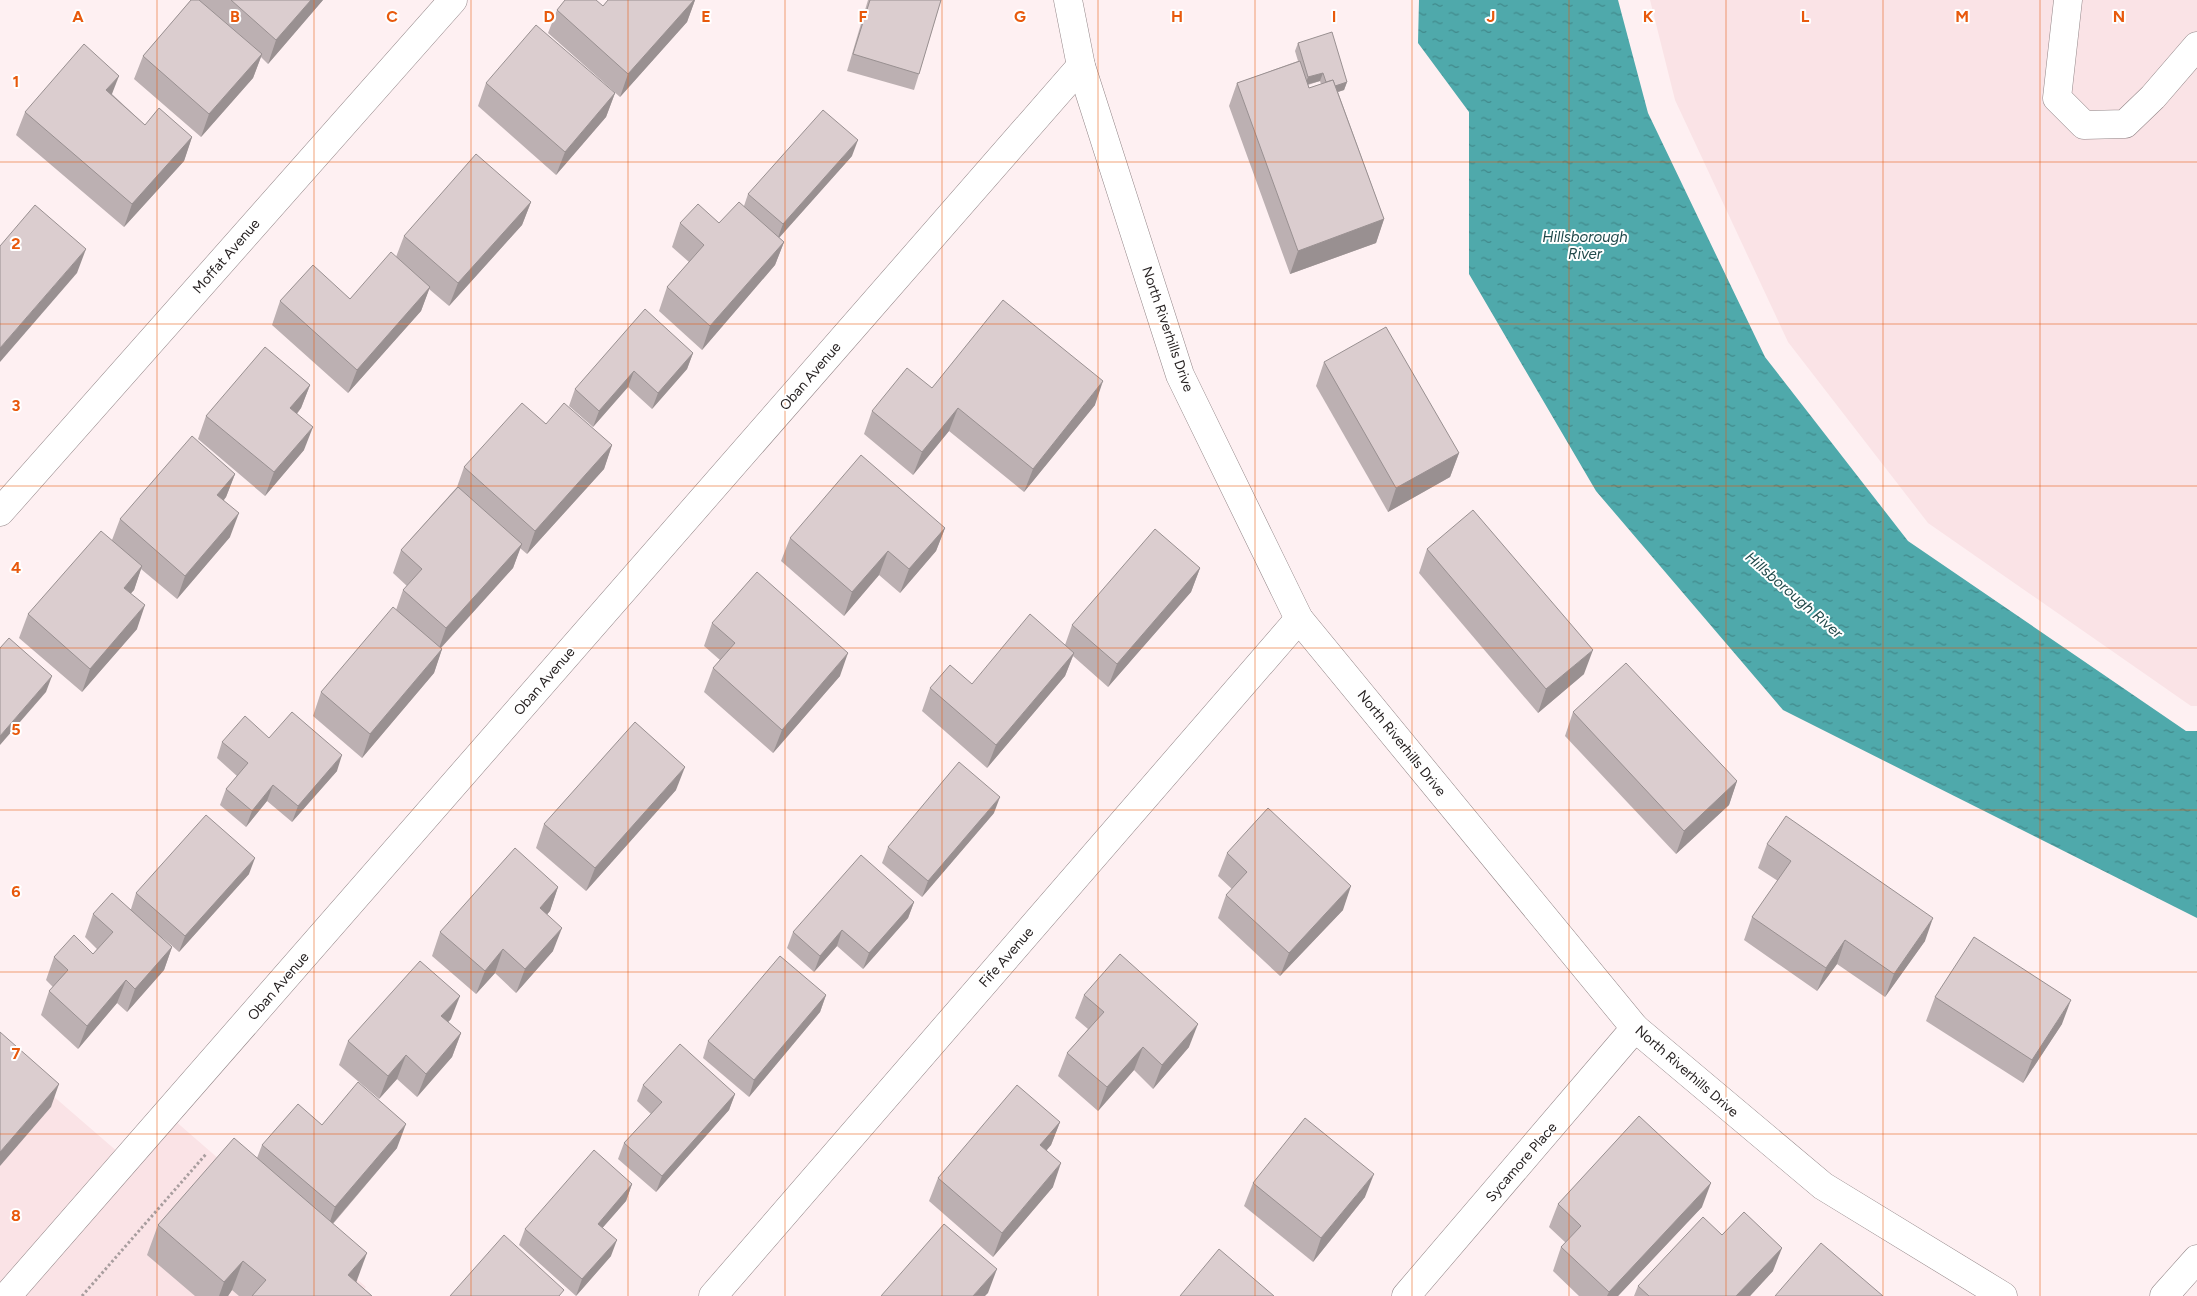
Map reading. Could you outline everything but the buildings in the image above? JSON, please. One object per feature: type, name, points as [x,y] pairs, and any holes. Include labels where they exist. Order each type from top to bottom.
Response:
[{"type":"street","name":"Moffat Avenue","points":[[0,512],[453,0]]},
{"type":"street","name":"North Riverhills Drive","points":[[1068,0],[1081,66],[1180,375],[1299,619],[1635,1028],[1823,1186],[2003,1296]]},
{"type":"street","points":[[2068,0],[2057,98],[2084,125],[2124,124],[2153,97],[2197,46]]},
{"type":"street","name":"Oban Avenue","points":[[7,1296],[97,1180],[1081,66]]},
{"type":"street","name":"Fife Avenue","points":[[713,1296],[1299,619]]},
{"type":"street","name":"Sycamore Place","points":[[1406,1296],[1635,1028]]},
{"type":"street","points":[[2164,1296],[2197,1259]]},
{"type":"path","points":[[82,1296],[208,1153]]},
{"type":"shaded area","points":[[1650,0],[2197,0],[2197,706],[2191,706],[1928,523],[1788,342],[1675,100]]},
{"type":"shaded area","points":[[0,1050],[119,1153],[158,1106],[366,1287],[359,1296],[0,1296]]},
{"type":"water","name":"Hillsborough River","points":[[1419,0],[1618,0],[1648,113],[1765,357],[1908,541],[2186,731],[2197,731],[2197,918],[1783,710],[1596,491],[1469,274],[1469,112],[1418,43]]}]
